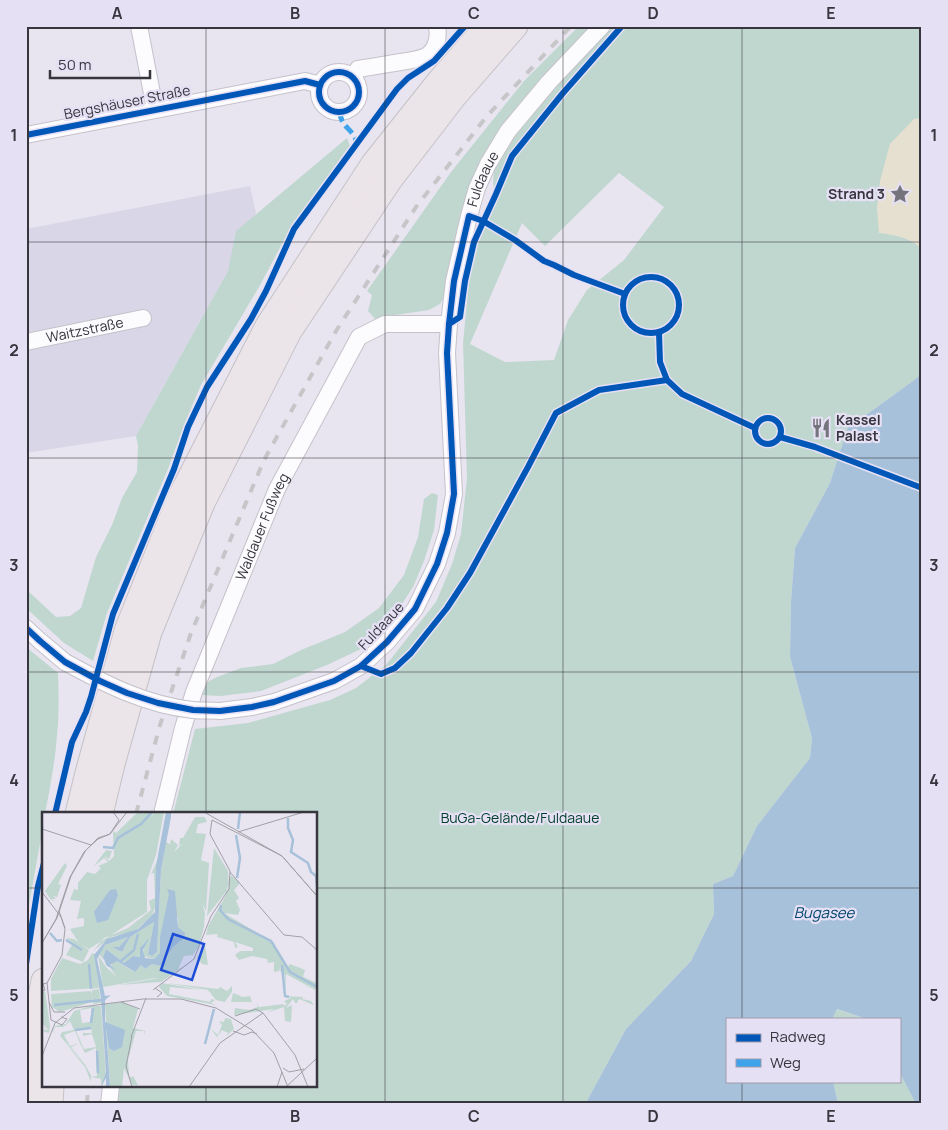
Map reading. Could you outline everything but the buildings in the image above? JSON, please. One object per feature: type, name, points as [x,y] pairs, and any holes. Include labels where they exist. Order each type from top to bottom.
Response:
[{"type":"main road","points":[[78,812],[127,631],[180,498],[268,326],[373,165],[439,82],[488,26]]},
{"type":"main road","points":[[100,812],[149,632],[202,503],[289,331],[390,179],[454,96],[515,26]]},
{"type":"main road","points":[[28,1104],[37,1017],[42,991]]},
{"type":"main road","points":[[50,1104],[51,1088]]},
{"type":"street","points":[[139,26],[155,109]]},
{"type":"street","points":[[354,77],[358,70],[418,59],[428,55],[437,41],[437,26]]},
{"type":"street","name":"Fuldaaue","points":[[26,628],[65,662],[100,681],[127,694],[193,710],[252,707],[274,702],[334,681],[361,666],[387,642],[414,609],[437,564],[447,533],[454,494],[447,353],[449,324],[454,281],[477,188],[488,164],[508,131],[549,82],[602,26]]},
{"type":"street","points":[[335,72],[346,73],[354,77],[360,91],[359,98],[353,108],[340,112],[326,108],[320,99],[319,92],[324,78],[335,72]]},
{"type":"street","name":"Bergshäuser Straße","points":[[26,135],[305,81],[320,85]]},
{"type":"street","name":"Waitzstraße","points":[[26,342],[143,318]]},
{"type":"street","name":"Waldauer Fußweg","points":[[162,812],[194,692],[277,489],[359,338],[385,324],[449,324]]},
{"type":"street","points":[[110,1104],[111,1088]]},
{"type":"shaded area","points":[[250,186],[256,213],[228,271],[136,436],[26,453],[26,229]]},
{"type":"green space","points":[[579,26],[593,26],[503,127],[445,296],[440,304],[429,310],[375,319],[368,311],[372,295],[367,291],[451,172],[524,81]]},
{"type":"green space","points":[[611,26],[618,26],[560,91],[508,155],[494,189],[494,168],[513,135],[554,87]]},
{"type":"green space","name":"BuGa-Gelände/Fuldaaue","points":[[627,26],[922,26],[922,371],[917,378],[848,427],[830,483],[795,548],[791,601],[790,657],[812,738],[810,758],[757,826],[733,876],[713,884],[714,914],[691,961],[626,1029],[587,1104],[116,1104],[117,1088],[318,1088],[318,812],[174,812],[195,729],[248,723],[330,700],[356,688],[386,665],[436,602],[452,564],[461,534],[467,478],[463,343],[469,281],[479,241],[517,155],[566,94]],"holes":[[[619,173],[664,207],[624,260],[587,290],[568,320],[554,360],[505,362],[470,344],[522,223],[545,246]]]},
{"type":"green space","points":[[347,138],[350,146],[290,229],[259,287],[201,385],[168,469],[107,613],[93,661],[64,643],[26,608],[26,589],[56,617],[70,616],[81,608],[96,557],[112,525],[122,498],[137,472],[138,446],[136,436],[228,271],[236,231]]},
{"type":"green space","points":[[432,493],[438,495],[434,530],[413,587],[391,621],[363,648],[327,665],[261,691],[221,696],[200,695],[204,684],[217,677],[241,668],[273,664],[345,632],[379,608],[404,575],[418,537],[424,499]]},
{"type":"green space","points":[[26,647],[58,673],[59,697],[54,765],[45,812],[42,812],[42,832],[26,922]]},
{"type":"green space","points":[[836,1009],[864,1018],[832,1018]]},
{"type":"green space","points":[[900,1073],[916,1104],[838,1104],[833,1082],[900,1082]]},
{"type":"sand","name":"Strand 3","points":[[922,118],[922,249],[907,239],[879,233],[877,208],[880,181],[890,144],[914,119]]},
{"type":"water","name":"Bugasee","points":[[922,371],[922,1104],[916,1104],[900,1073],[900,1018],[864,1018],[837,1009],[832,1018],[726,1018],[726,1082],[833,1082],[838,1104],[587,1104],[626,1029],[691,961],[714,914],[713,884],[733,876],[757,826],[810,758],[812,738],[790,657],[791,601],[795,548],[830,483],[848,427],[917,378]]},
{"type":"railway","points":[[137,812],[160,725],[191,633],[264,460],[336,331],[416,207],[487,116],[571,26]]},
{"type":"railway","points":[[87,1104],[88,1088]]},
{"type":"marked path","points":[[340,112],[342,121],[353,134],[357,143]]},
{"type":"cycle path","points":[[55,812],[72,742],[91,697],[113,614],[174,469],[188,427],[207,387],[251,319],[294,229],[397,89],[408,78],[434,61],[465,26]]},
{"type":"cycle path","points":[[449,324],[460,317],[465,281],[474,242],[512,156],[563,93],[622,26]]},
{"type":"cycle path","points":[[343,72],[350,75],[356,81],[359,92],[358,100],[350,109],[343,112],[335,112],[328,109],[320,100],[319,88],[322,81],[331,73],[343,72]]},
{"type":"cycle path","points":[[26,135],[305,81],[320,85]]},
{"type":"cycle path","points":[[26,628],[65,662],[100,681],[127,693],[158,703],[193,710],[220,711],[274,702],[334,681],[361,666],[387,642],[415,609],[437,564],[447,533],[454,494],[447,353],[449,324],[454,281],[469,216],[483,221],[515,240],[544,261],[574,275],[625,294]]},
{"type":"cycle path","points":[[651,277],[662,279],[671,285],[677,294],[679,305],[677,316],[671,325],[662,331],[651,333],[640,331],[631,325],[625,316],[623,305],[625,294],[631,285],[640,279],[651,277]]},
{"type":"cycle path","points":[[659,333],[660,362],[667,380],[682,394],[755,428]]},
{"type":"cycle path","points":[[361,666],[381,674],[395,668],[411,653],[447,608],[470,573],[556,413],[599,390],[667,380]]},
{"type":"cycle path","points":[[768,418],[777,422],[781,431],[777,440],[768,444],[759,440],[755,431],[759,422],[768,418]]},
{"type":"cycle path","points":[[780,437],[815,447],[922,488]]},
{"type":"cycle path","points":[[26,964],[42,871]]},
{"type":"place","name":"Strand 3","points":[[900,194]]},
{"type":"place","name":"Kassel Palast","points":[[821,428]]}]
